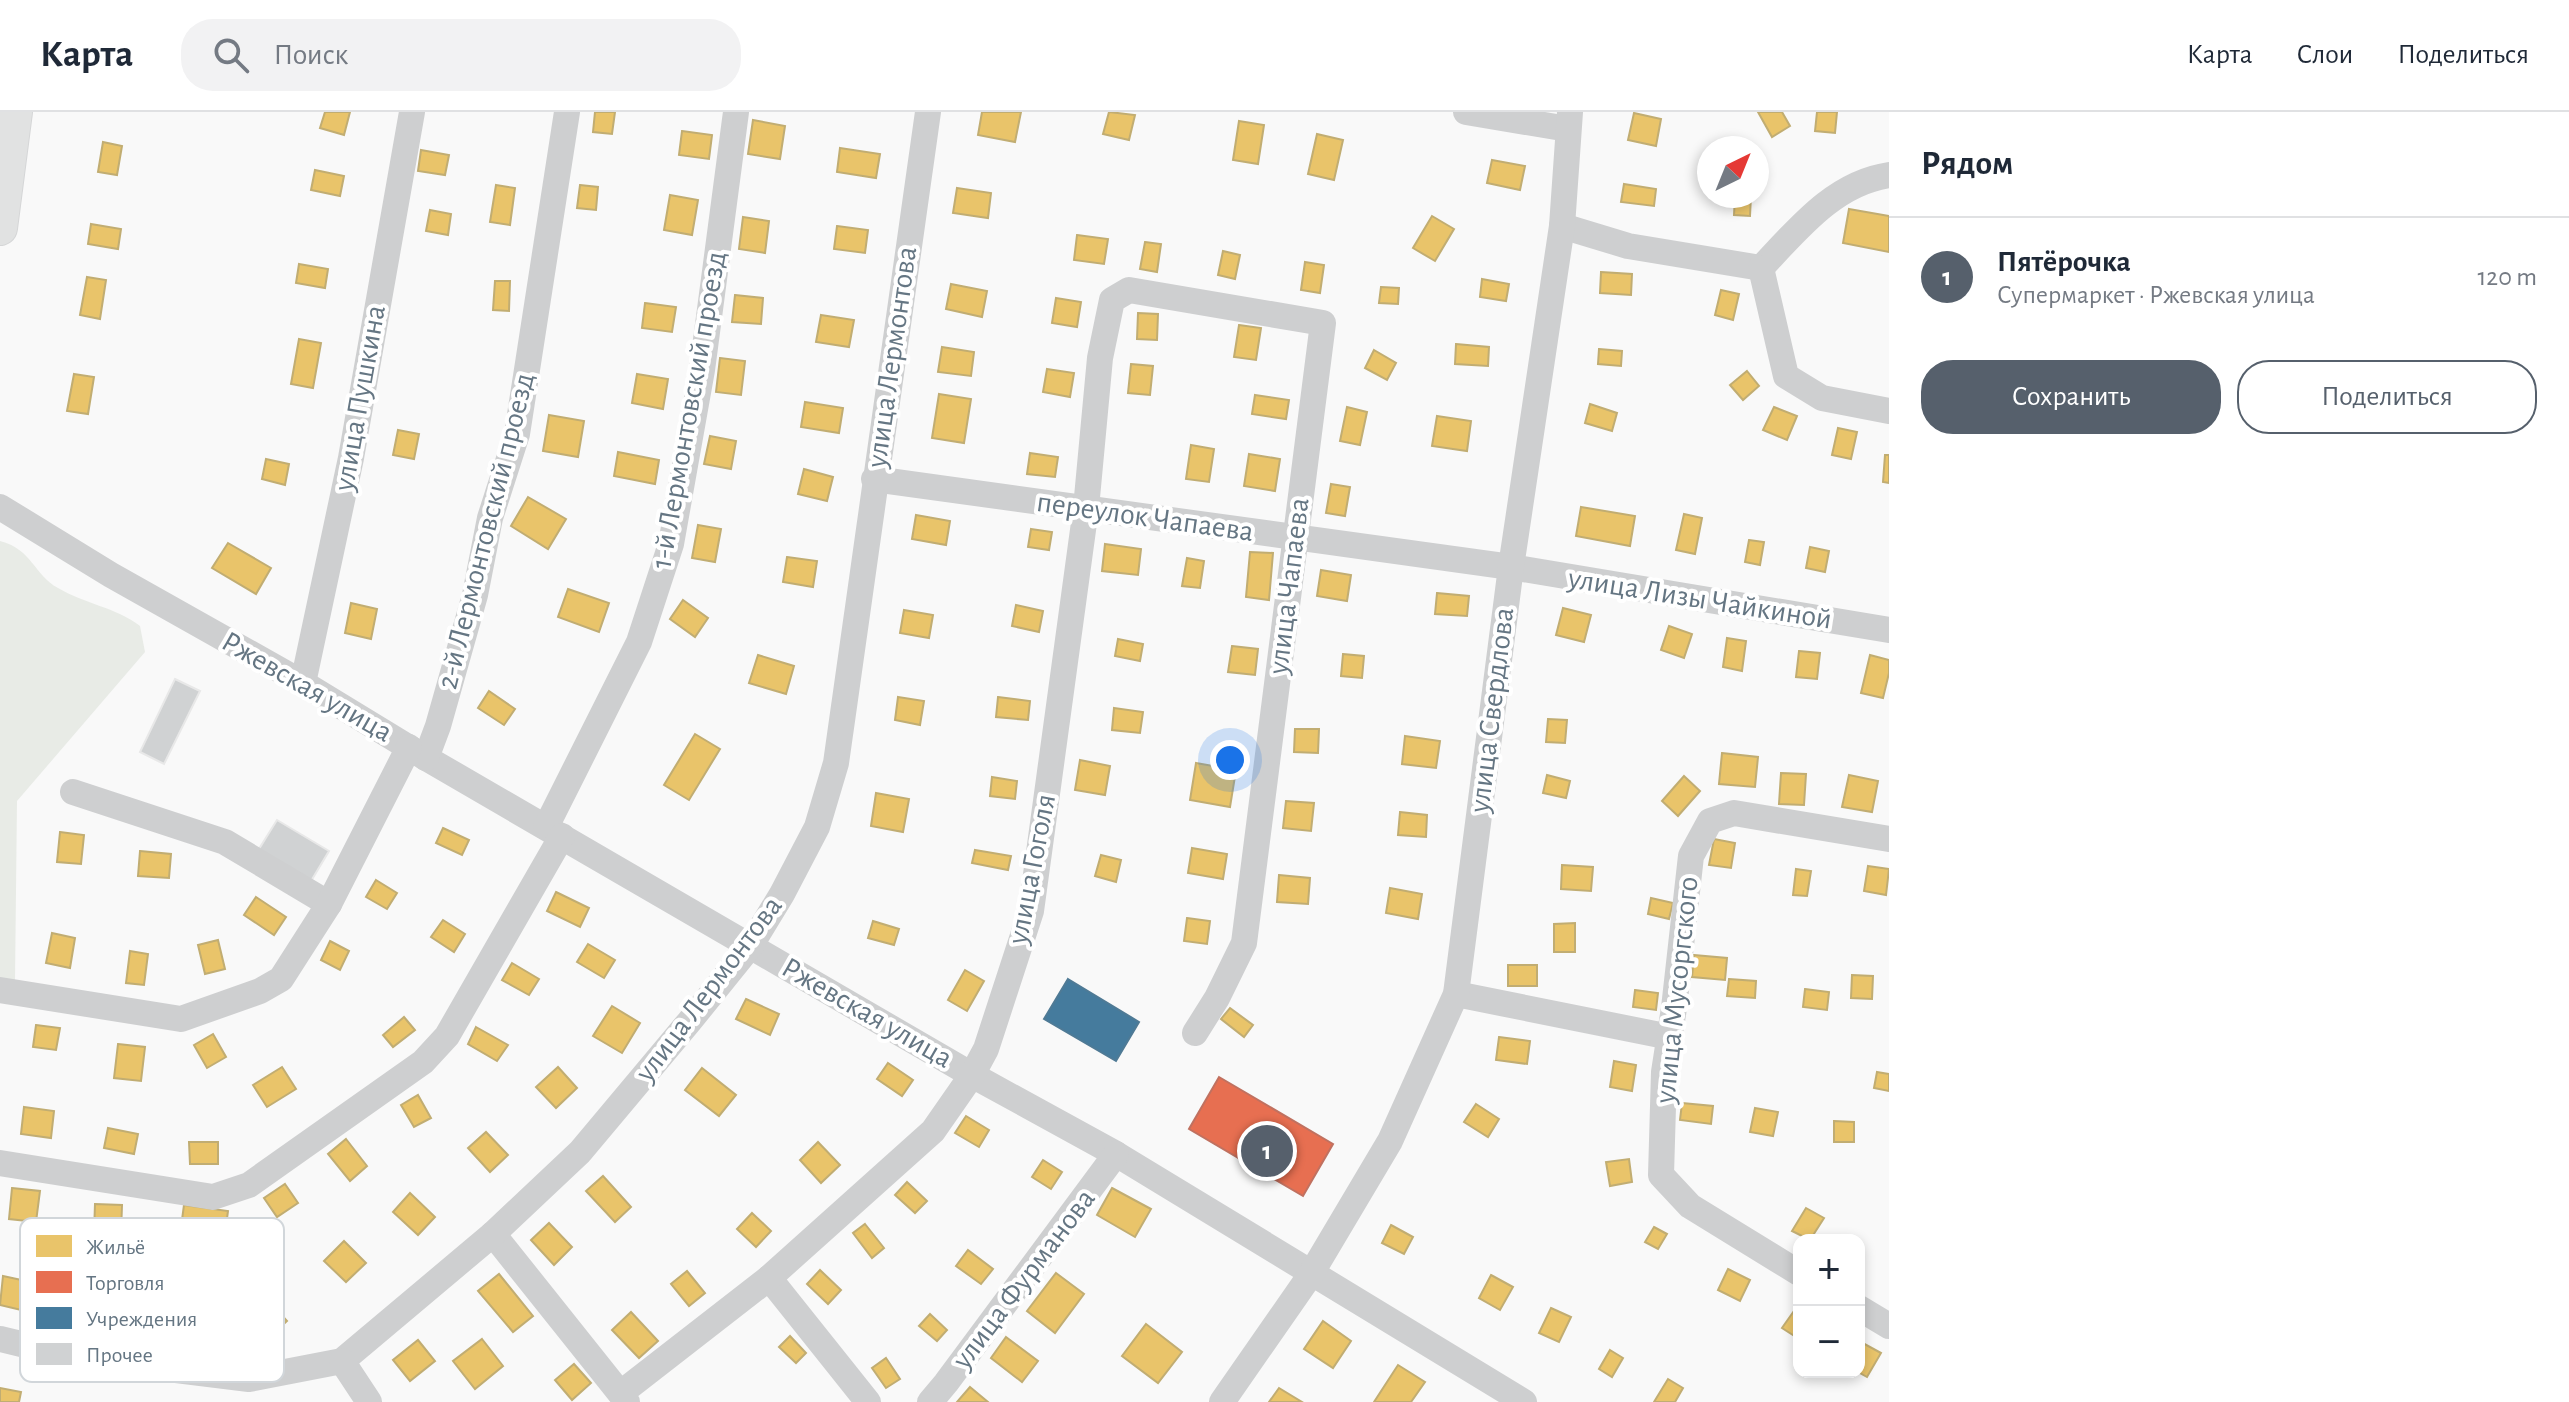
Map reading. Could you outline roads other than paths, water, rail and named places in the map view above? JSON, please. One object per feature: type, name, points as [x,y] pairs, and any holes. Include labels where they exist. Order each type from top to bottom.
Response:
[{"type":"main road","points":[[0,228],[5,150],[15,112]]},
{"type":"street","name":"улица Пушкина","points":[[303,683],[351,458],[412,112]]},
{"type":"street","name":"2-й Лермонтовский проезд","points":[[0,990],[181,1019],[260,991],[281,979],[418,752],[438,726],[475,595],[490,518],[517,434],[567,112]]},
{"type":"street","name":"1-й Лермонтовский проезд","points":[[0,1163],[213,1197],[249,1185],[423,1062],[447,1036],[554,832],[639,642],[671,544],[702,370],[736,112]]},
{"type":"street","name":"улица Лермонтова","points":[[284,1372],[342,1361],[493,1234],[580,1152],[751,945],[817,827],[836,763],[928,112]]},
{"type":"street","points":[[1466,112],[1569,121]]},
{"type":"street","name":"улица Свердлова","points":[[1222,1402],[1311,1274],[1390,1141],[1456,994],[1511,567],[1562,226],[1569,121]]},
{"type":"street","points":[[1761,268],[1837,194],[1876,177],[1889,175]]},
{"type":"street","points":[[1562,226],[1628,246],[1761,268]]},
{"type":"street","points":[[1761,268],[1786,376],[1822,398],[1889,411]]},
{"type":"street","name":"улица Гоголя","points":[[624,1398],[769,1278],[933,1131],[986,1049],[1031,911],[1086,508],[1100,358],[1112,300],[1129,290]]},
{"type":"street","name":"улица Чапаева","points":[[1129,290],[1323,323],[1244,943],[1217,998],[1195,1033]]},
{"type":"street","name":"переулок Чапаева","points":[[874,479],[1511,567]]},
{"type":"street","name":"Ржевская улица","points":[[0,507],[111,575],[303,683],[972,1075],[1116,1154],[1524,1402]]},
{"type":"street","name":"улица Лизы Чайкиной","points":[[1511,567],[1889,630]]},
{"type":"street","points":[[73,792],[225,842],[329,904]]},
{"type":"street","name":"улица Мусоргского","points":[[1793,1269],[1690,1206],[1661,1175],[1664,1072],[1691,856],[1710,821],[1734,813],[1889,839]]},
{"type":"street","points":[[1456,994],[1670,1037]]},
{"type":"street","name":"улица Фурманова","points":[[930,1402],[1116,1154]]},
{"type":"street","points":[[493,1234],[624,1398]]},
{"type":"street","points":[[769,1278],[868,1402]]},
{"type":"street","points":[[1865,1312],[1889,1326]]},
{"type":"street","name":"улица Лермонтова","points":[[0,1339],[20,1344]]},
{"type":"street","points":[[342,1361],[369,1402]]},
{"type":"place","name":"Пятёрочка","points":[[1267,1151]]}]
